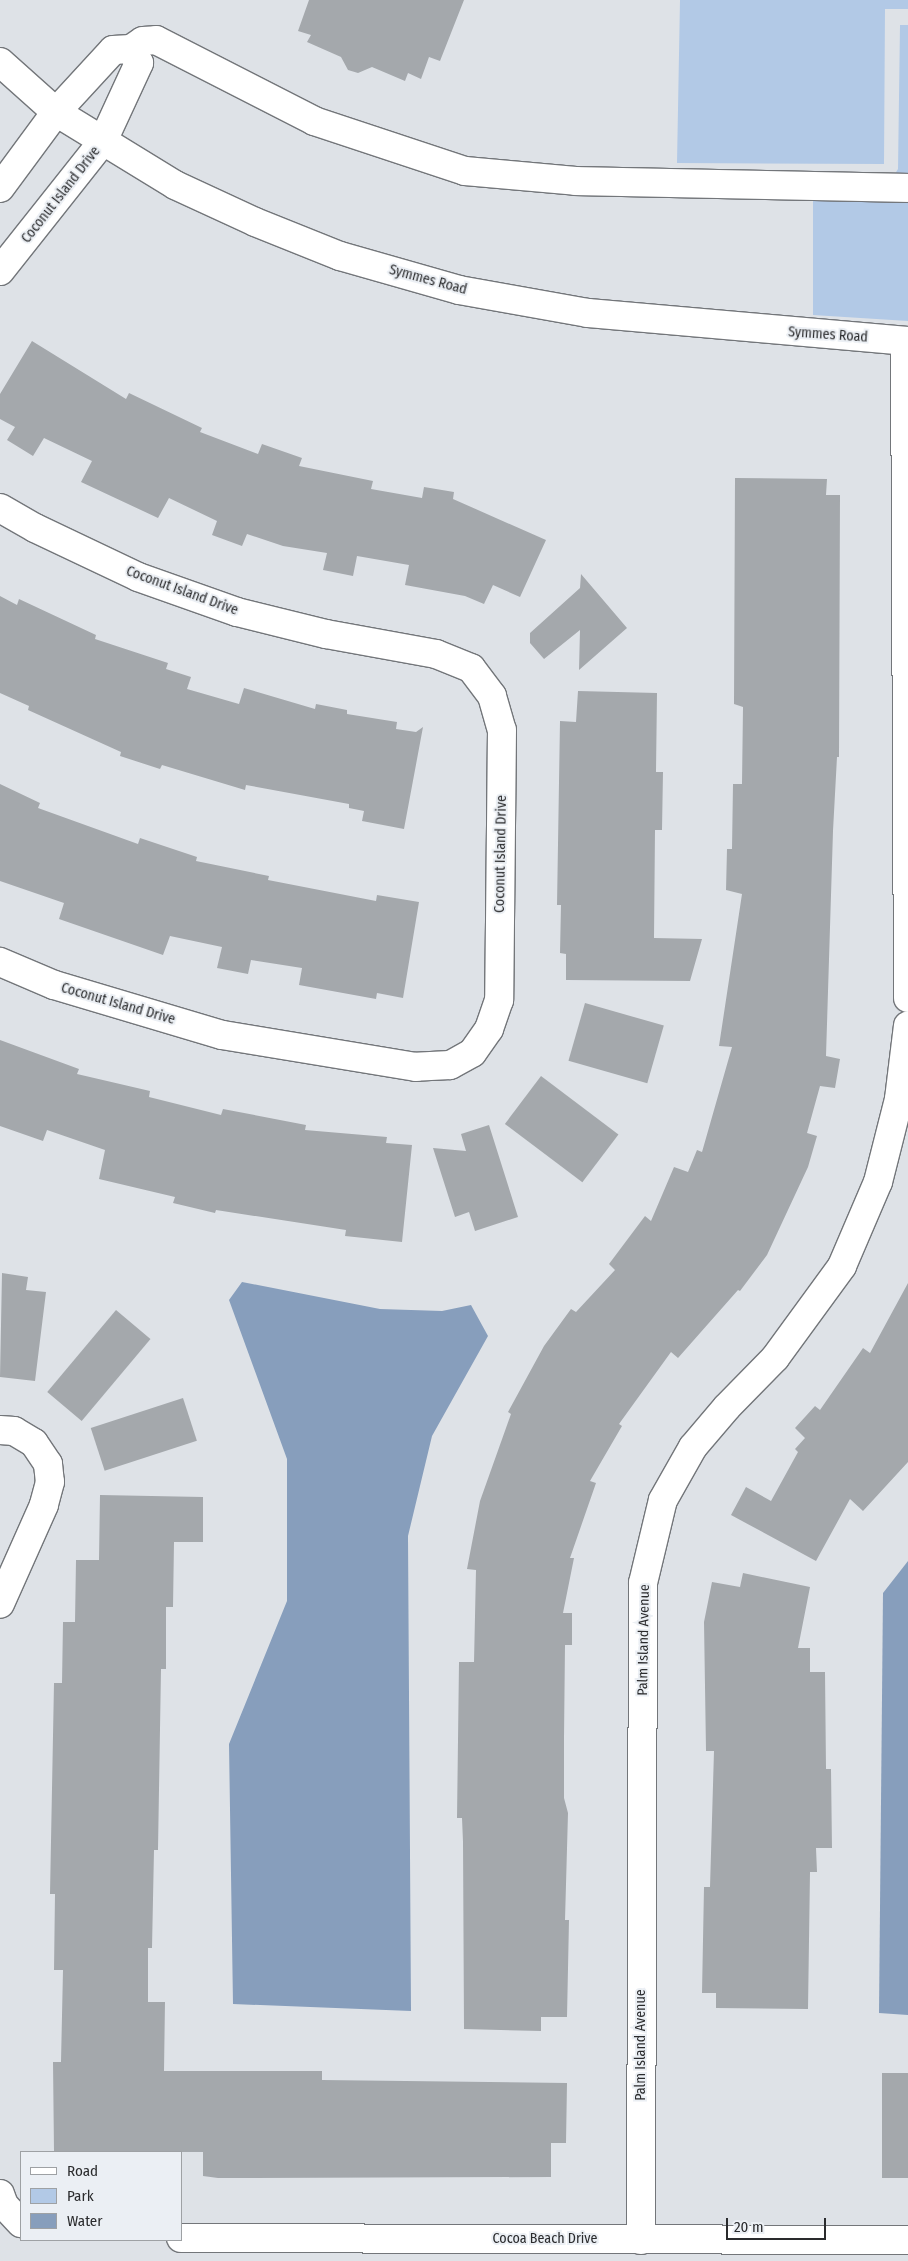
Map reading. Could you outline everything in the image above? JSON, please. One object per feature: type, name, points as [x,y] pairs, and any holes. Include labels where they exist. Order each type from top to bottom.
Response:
[{"type":"street","points":[[0,188],[56,112],[114,50],[131,49],[143,41],[156,40],[314,121],[465,172],[576,181],[908,188]]},
{"type":"street","name":"Coconut Island Drive","points":[[0,271],[103,141],[139,63],[131,49]]},
{"type":"street","name":"Symmes Road","points":[[0,62],[56,112],[175,185],[255,222],[340,256],[459,290],[588,313],[906,341]]},
{"type":"street","points":[[906,341],[908,998]]},
{"type":"street","name":"Coconut Island Drive","points":[[0,508],[35,528],[138,577],[228,609],[326,634],[436,654],[471,668],[492,696],[502,730],[499,1000],[489,1029],[472,1053],[450,1064],[416,1067],[222,1035],[54,985],[0,962]]},
{"type":"street","name":"Palm Island Avenue","points":[[641,2240],[643,1583],[663,1500],[693,1447],[727,1407],[775,1358],[842,1266],[878,1182],[899,1099],[908,1026]]},
{"type":"street","points":[[0,1430],[14,1431],[34,1443],[48,1464],[50,1482],[44,1505],[0,1604]]},
{"type":"street","points":[[0,2194],[4,2205],[20,2222]]},
{"type":"street","name":"Cocoa Beach Drive","points":[[182,2238],[908,2240]]},
{"type":"green space","points":[[680,0],[908,0],[908,9],[885,9],[884,164],[677,163]]},
{"type":"green space","points":[[900,25],[908,25],[908,321],[813,315],[813,180],[893,177],[898,169]]},
{"type":"water","points":[[242,1282],[380,1309],[442,1311],[471,1305],[488,1336],[432,1436],[408,1536],[411,2011],[233,2004],[229,1744],[287,1601],[287,1459],[229,1300]]},
{"type":"water","points":[[908,1561],[908,2015],[879,2013],[883,1593]]},
{"type":"building","points":[[309,0],[464,0],[440,61],[429,57],[421,79],[408,73],[405,81],[372,67],[358,73],[348,70],[341,57],[307,42],[311,35],[298,31]]},
{"type":"building","points":[[32,341],[126,399],[129,393],[202,428],[200,432],[258,454],[262,444],[302,458],[299,466],[373,481],[371,489],[422,498],[424,487],[454,492],[453,499],[546,540],[520,597],[493,585],[484,604],[465,596],[405,585],[409,565],[357,556],[353,576],[323,570],[327,553],[283,546],[247,534],[242,546],[212,535],[217,521],[169,498],[158,518],[81,482],[92,461],[44,438],[33,456],[7,440],[15,427],[0,419],[0,394]]},
{"type":"building","points":[[735,478],[827,479],[826,495],[840,495],[839,757],[837,757],[833,831],[826,1056],[840,1059],[835,1088],[820,1086],[807,1133],[817,1136],[808,1167],[767,1255],[740,1291],[738,1290],[678,1358],[671,1352],[619,1424],[622,1426],[590,1481],[596,1483],[570,1558],[574,1558],[563,1613],[572,1613],[572,1645],[565,1645],[564,1798],[568,1813],[565,1920],[569,1920],[567,2017],[541,2017],[541,2031],[464,2029],[463,1842],[462,1818],[457,1818],[459,1662],[474,1662],[476,1570],[467,1569],[480,1501],[511,1414],[508,1412],[544,1346],[571,1309],[576,1312],[615,1270],[609,1264],[645,1216],[651,1221],[674,1167],[688,1172],[697,1150],[702,1152],[732,1047],[719,1046],[742,894],[726,890],[727,849],[732,849],[733,784],[742,784],[743,707],[734,704]]},
{"type":"building","points":[[581,574],[627,628],[579,670],[580,630],[544,659],[530,643],[530,633],[580,588]]},
{"type":"building","points":[[0,596],[17,605],[19,599],[96,635],[95,639],[168,663],[166,669],[191,677],[187,689],[239,704],[244,688],[315,709],[316,704],[347,710],[347,714],[397,722],[396,729],[416,732],[423,727],[404,829],[362,821],[364,811],[349,808],[349,804],[246,785],[245,790],[162,765],[160,769],[120,756],[121,752],[28,710],[29,706],[0,693]]},
{"type":"building","points":[[578,691],[657,693],[656,772],[663,772],[662,830],[655,830],[654,938],[702,939],[690,981],[566,980],[566,954],[560,953],[561,905],[557,905],[560,721],[576,722]]},
{"type":"building","points":[[0,784],[40,803],[38,808],[138,844],[140,838],[197,857],[196,861],[269,876],[268,880],[376,901],[377,895],[419,902],[403,998],[377,993],[376,999],[299,985],[302,968],[251,960],[248,974],[217,968],[222,947],[170,936],[163,955],[59,919],[64,903],[0,881]]},
{"type":"building","points":[[585,1003],[664,1026],[647,1083],[568,1061]]},
{"type":"building","points":[[0,1040],[79,1069],[77,1074],[150,1091],[149,1097],[221,1115],[223,1109],[306,1125],[305,1130],[387,1137],[386,1143],[412,1145],[402,1242],[345,1236],[346,1230],[216,1210],[215,1213],[173,1203],[175,1197],[99,1179],[105,1150],[47,1130],[43,1141],[0,1126]]},
{"type":"building","points":[[541,1076],[618,1134],[582,1182],[505,1124]]},
{"type":"building","points":[[489,1125],[518,1217],[475,1231],[469,1212],[455,1217],[433,1148],[466,1151],[461,1134]]},
{"type":"building","points":[[2,1273],[28,1277],[26,1290],[46,1292],[35,1381],[0,1377]]},
{"type":"building","points":[[908,1283],[908,1462],[863,1511],[850,1499],[816,1561],[731,1515],[746,1487],[771,1501],[798,1452],[795,1449],[805,1438],[795,1428],[815,1406],[820,1410],[863,1348],[870,1353]]},
{"type":"building","points":[[116,1310],[150,1339],[82,1421],[47,1392]]},
{"type":"building","points":[[183,1398],[197,1441],[105,1471],[91,1428]]},
{"type":"building","points":[[100,1495],[203,1497],[203,1542],[174,1542],[173,1607],[166,1607],[166,1669],[161,1669],[158,1850],[154,1850],[152,1948],[148,1948],[148,2002],[165,2002],[164,2071],[322,2071],[322,2080],[567,2083],[566,2143],[551,2143],[551,2177],[218,2178],[203,2176],[203,2152],[54,2151],[53,2062],[61,2062],[63,1970],[54,1970],[55,1894],[50,1894],[54,1683],[62,1683],[63,1622],[75,1622],[76,1560],[99,1560]]},
{"type":"building","points":[[743,1573],[810,1587],[798,1648],[810,1648],[810,1672],[825,1672],[826,1769],[831,1769],[832,1848],[816,1848],[817,1872],[810,1872],[808,2009],[716,2008],[716,1993],[702,1993],[704,1887],[710,1887],[714,1751],[706,1751],[704,1622],[712,1582],[740,1587]]},
{"type":"building","points":[[882,2073],[908,2073],[908,2178],[882,2178]]}]
